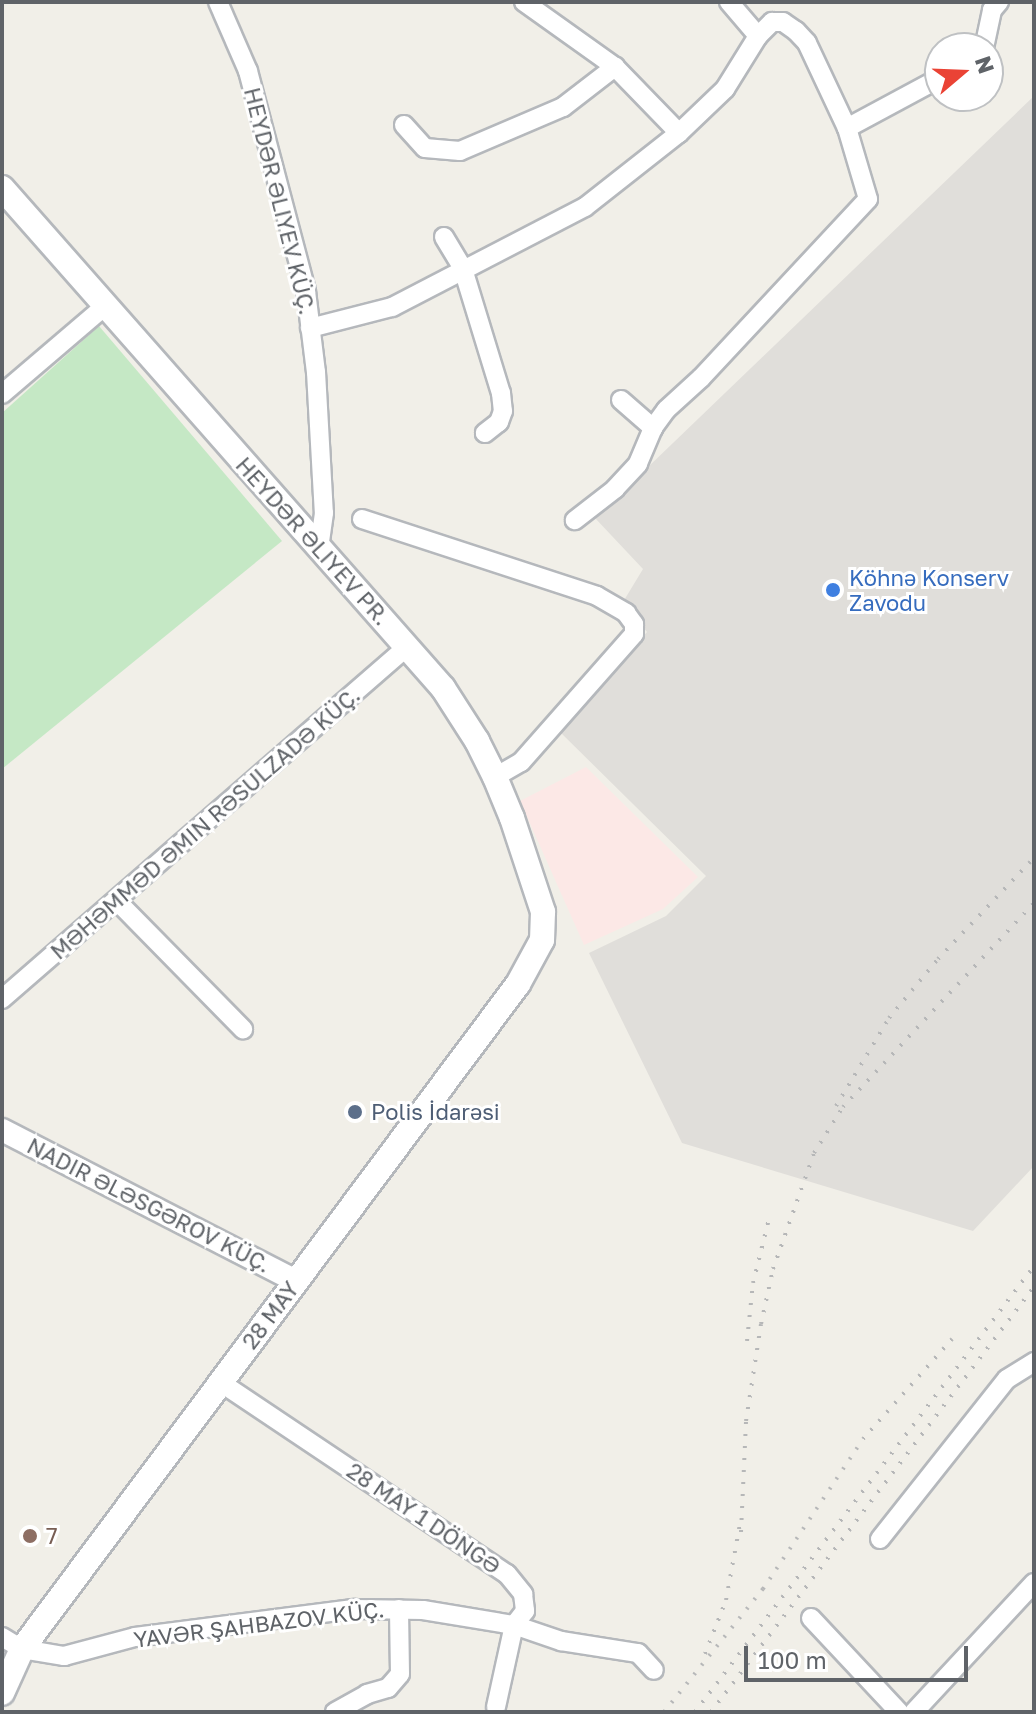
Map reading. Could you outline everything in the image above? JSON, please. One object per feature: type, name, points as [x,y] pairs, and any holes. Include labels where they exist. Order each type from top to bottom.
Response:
[{"type":"main road","name":"HEYDƏR ƏLIYEV PR.","points":[[2,188],[104,307],[408,646],[459,712],[495,777],[512,818],[543,912],[542,940]]},
{"type":"main road","name":"28 MAY","points":[[2,1693],[12,1643],[220,1382],[442,1090],[518,984],[542,940]]},
{"type":"street","name":"HEYDƏR ƏLIYEV KÜÇ.","points":[[218,2],[248,71],[306,291],[324,513],[319,549]]},
{"type":"street","points":[[524,2],[615,67],[679,133]]},
{"type":"street","points":[[729,2],[758,36]]},
{"type":"street","points":[[310,328],[392,307],[463,269],[534,237],[585,207],[679,133],[725,89],[758,36],[772,22],[776,2]]},
{"type":"street","points":[[987,32],[992,10],[999,2]]},
{"type":"street","points":[[575,520],[615,489],[638,464],[653,428],[862,210],[868,199],[847,128],[807,43],[783,22],[772,22]]},
{"type":"street","points":[[404,125],[425,148],[460,151],[563,107],[615,67]]},
{"type":"street","points":[[847,128],[924,87]]},
{"type":"street","points":[[444,237],[463,269],[501,393],[503,411],[499,422],[485,433]]},
{"type":"street","points":[[2,394],[104,307]]},
{"type":"street","points":[[621,400],[653,428]]},
{"type":"street","points":[[362,519],[597,596],[626,613],[634,624],[634,634],[521,762],[495,777]]},
{"type":"street","name":"MƏHƏMMƏD ƏMIN RƏSULZADƏ KÜÇ.","points":[[2,999],[408,646]]},
{"type":"street","points":[[117,901],[243,1029]]},
{"type":"street","name":"NADIR ƏLƏSGƏROV KÜÇ.","points":[[2,1130],[296,1281]]},
{"type":"street","points":[[880,1539],[1007,1379],[1034,1362]]},
{"type":"street","name":"28 MAY 1 DÖNGƏ","points":[[220,1382],[507,1574],[523,1594],[525,1611],[514,1625],[496,1707]]},
{"type":"street","points":[[914,1712],[1033,1584]]},
{"type":"street","name":"YAVƏR ŞAHBAZOV KÜÇ.","points":[[12,1643],[64,1656],[135,1637],[355,1609],[399,1609],[514,1625],[561,1641],[638,1653],[654,1670]]},
{"type":"street","points":[[335,1712],[367,1694],[388,1688],[400,1674],[399,1609]]},
{"type":"street","points":[[811,1618],[899,1712]]},
{"type":"shaded area","points":[[1034,96],[1034,1166],[973,1231],[682,1143],[589,953],[666,916],[706,876],[559,731],[647,632],[623,602],[643,569],[595,518]]},
{"type":"shaded area","points":[[586,767],[698,877],[663,909],[584,945],[520,801]]},
{"type":"green space","points":[[99,326],[282,541],[2,769],[2,413]]},
{"type":"railway","points":[[836,1106],[889,1018],[938,959],[1034,858]]},
{"type":"railway","points":[[741,1532],[746,1421],[761,1324],[773,1269],[814,1153],[843,1107],[1034,903]]},
{"type":"railway","points":[[747,1341],[753,1283],[770,1215]]},
{"type":"railway","points":[[695,1712],[1034,1266]]},
{"type":"railway","points":[[711,1712],[1034,1287]]},
{"type":"railway","points":[[664,1712],[763,1589],[863,1439],[952,1339]]},
{"type":"railway","points":[[705,1654],[726,1600],[740,1524]]},
{"type":"place","name":"Köhnə Konserv Zavodu","points":[[833,590]]},
{"type":"place","name":"Polis İdarəsi","points":[[355,1112]]},
{"type":"place","name":"7","points":[[30,1536]]}]
